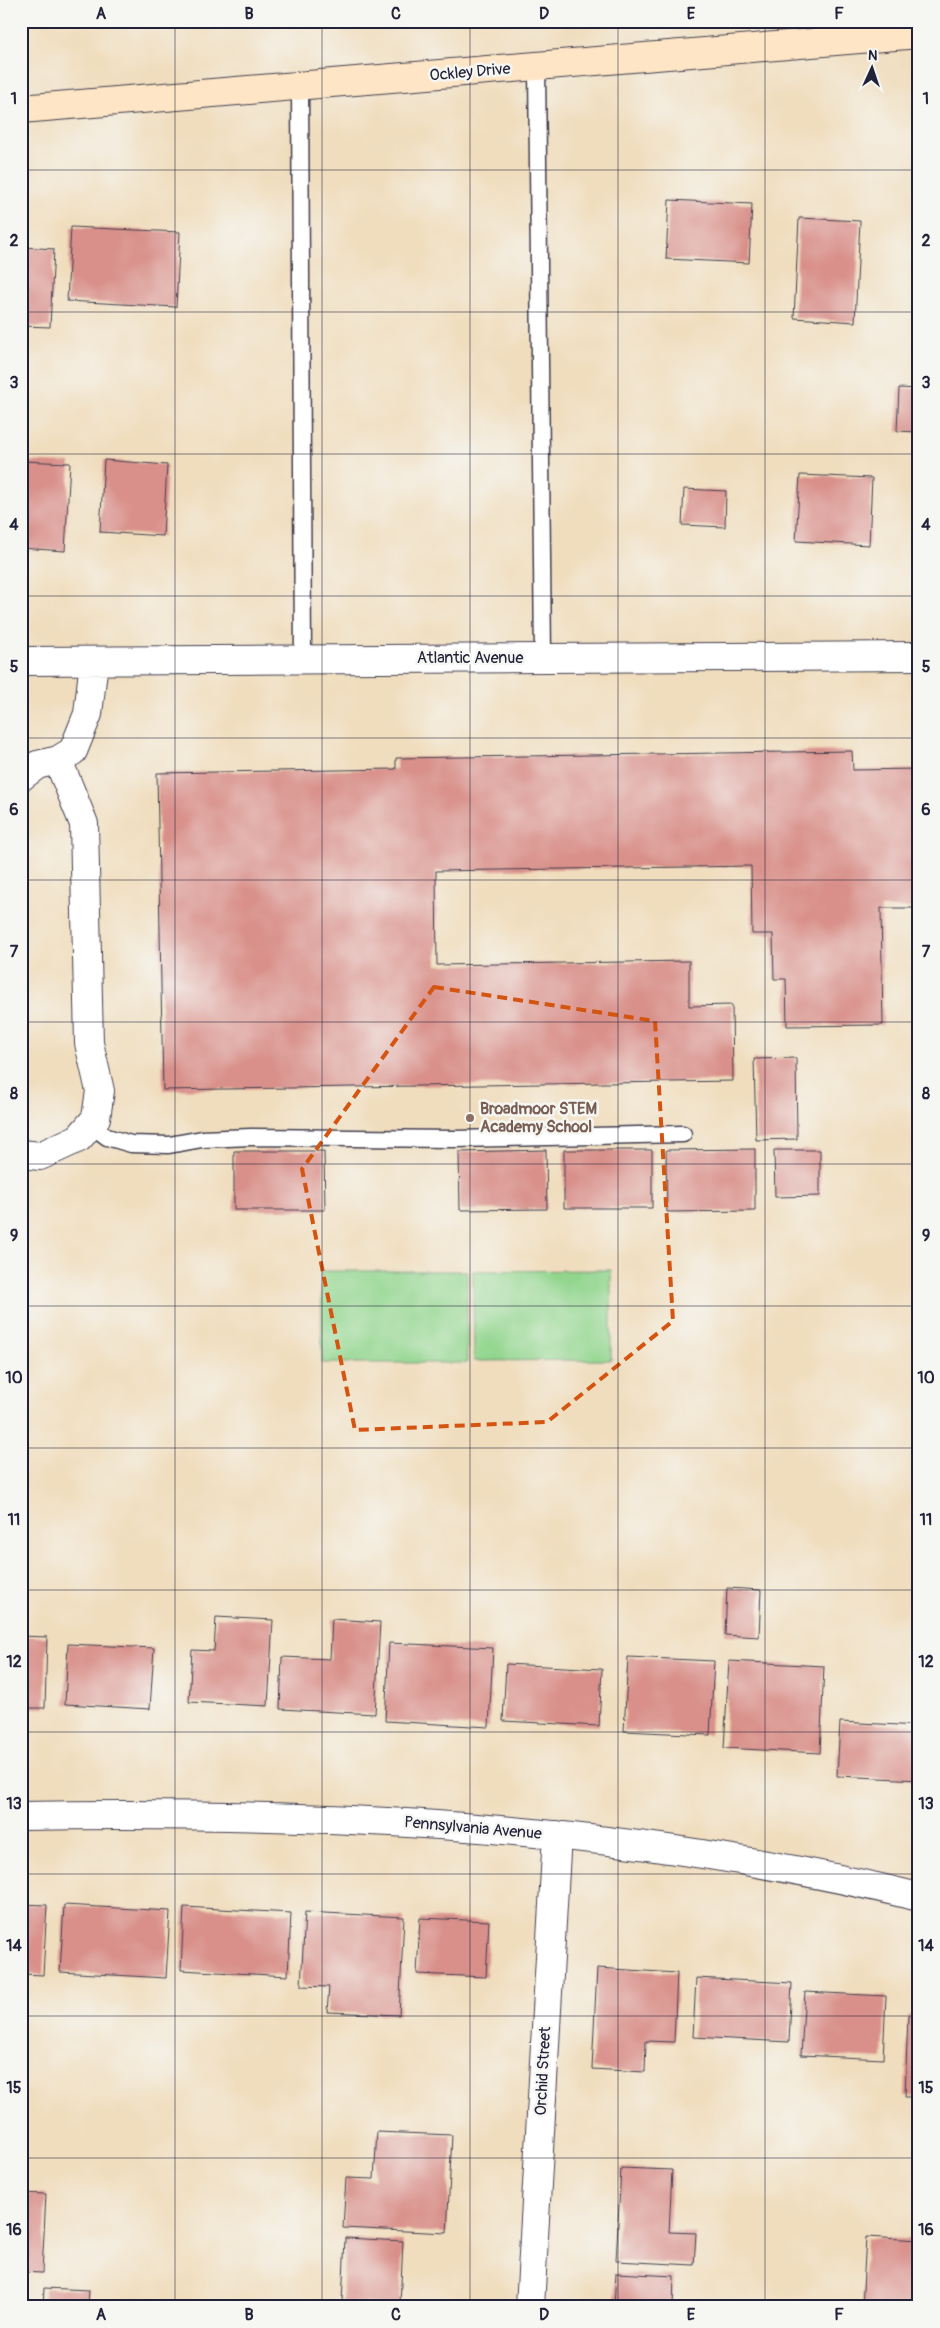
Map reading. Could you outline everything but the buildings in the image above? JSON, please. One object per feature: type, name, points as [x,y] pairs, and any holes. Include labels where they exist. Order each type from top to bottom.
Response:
[{"type":"street","name":"Ockley Drive","points":[[21,110],[919,34]]},
{"type":"street","name":"Atlantic Avenue","points":[[21,661],[919,656]]},
{"type":"street","points":[[21,777],[37,765],[58,760],[73,751],[88,714],[94,661]]},
{"type":"street","points":[[21,1154],[40,1156],[79,1138],[96,1118],[100,1091],[89,1043],[84,824],[58,760]]},
{"type":"street","name":"Pennsylvania Avenue","points":[[21,1816],[239,1817],[409,1822],[557,1835],[693,1851],[775,1865],[919,1898]]},
{"type":"street","name":"Orchid Street","points":[[530,2307],[557,1835]]},
{"type":"lane","points":[[536,66],[543,658]]},
{"type":"lane","points":[[300,86],[303,659]]},
{"type":"lane","points":[[90,1124],[107,1137],[131,1144],[169,1146],[202,1139],[251,1137],[454,1139],[683,1134]]},
{"type":"highlighted area","points":[[434,987],[655,1021],[673,1321],[547,1422],[355,1430],[302,1169]]},
{"type":"green space","points":[[611,1270],[611,1360],[474,1361],[473,1271]]},
{"type":"green space","points":[[321,1271],[467,1271],[467,1363],[322,1363]]},
{"type":"place","name":"Broadmoor STEM Academy School","points":[[470,1118]]}]
